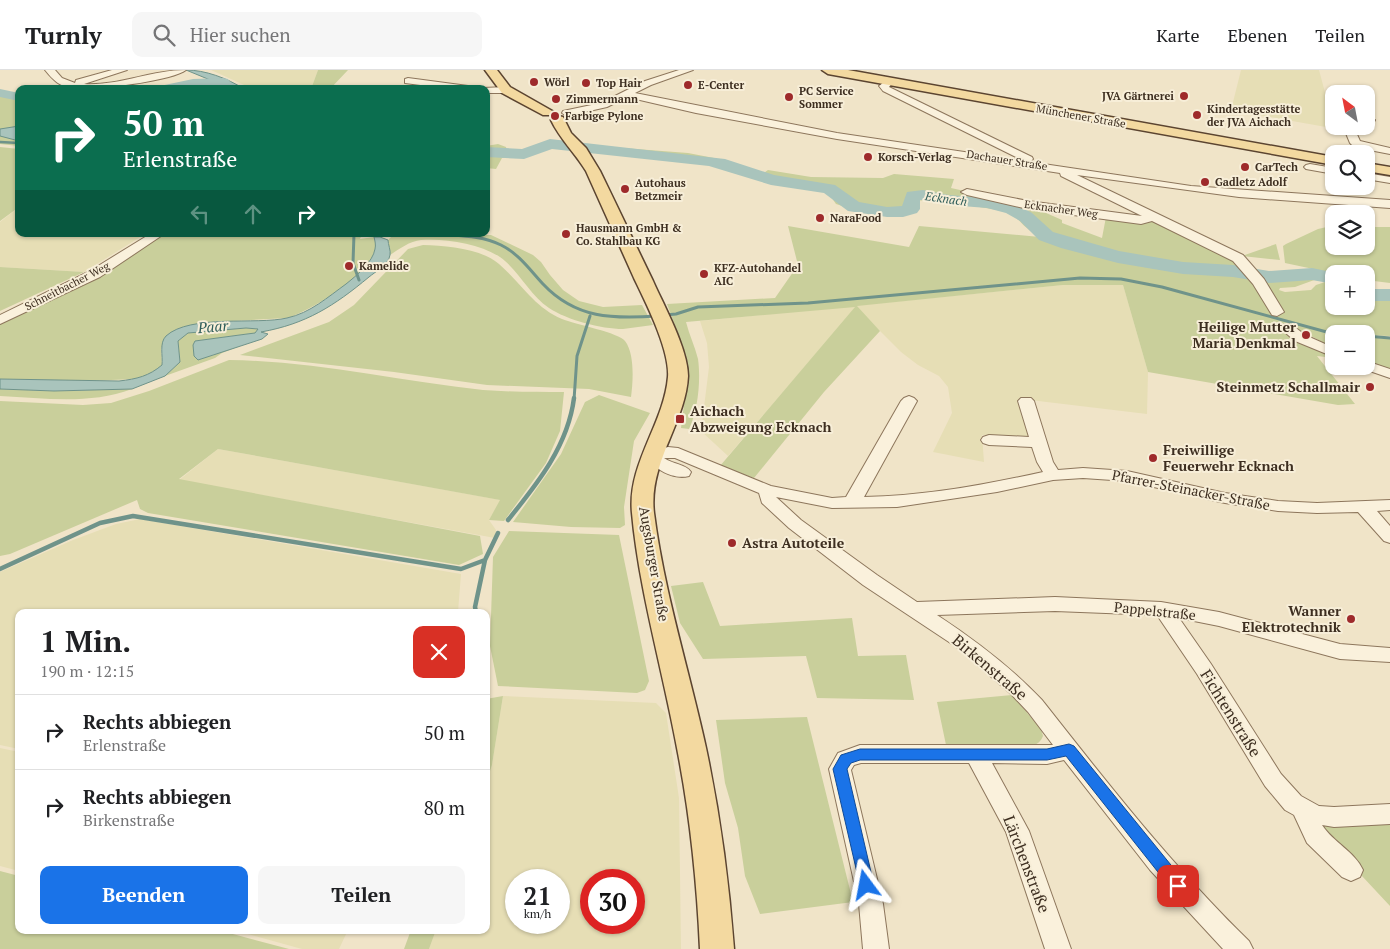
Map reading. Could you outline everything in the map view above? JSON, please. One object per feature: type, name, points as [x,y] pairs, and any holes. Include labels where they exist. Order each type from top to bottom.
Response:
[{"type":"main road","name":"Augsburger Straße","points":[[491,70],[506,90],[558,115],[566,135],[578,147],[656,305],[675,354],[678,376],[675,395],[644,484],[642,513],[692,750],[713,883],[717,949]]},
{"type":"main road","name":"Münchener Straße","points":[[828,70],[1325,159]]},
{"type":"main road","points":[[1375,168],[1390,171]]},
{"type":"street","points":[[50,70],[57,80],[72,85],[82,80],[122,70]]},
{"type":"street","points":[[114,85],[181,70]]},
{"type":"street","points":[[404,85],[415,70]]},
{"type":"street","points":[[558,115],[604,105],[658,79],[688,70]]},
{"type":"street","points":[[73,72],[82,80]]},
{"type":"street","points":[[452,76],[463,85]]},
{"type":"street","points":[[408,81],[453,85]]},
{"type":"street","points":[[889,81],[884,86],[886,89],[1022,155],[1034,164]]},
{"type":"street","points":[[490,90],[506,90]]},
{"type":"street","name":"Dachauer Straße","points":[[626,94],[706,112],[853,138],[1214,192],[1390,204]]},
{"type":"street","points":[[1352,135],[1358,145],[1390,151]]},
{"type":"street","points":[[1310,167],[1325,169]]},
{"type":"street","name":"Ecknacher Weg","points":[[1060,168],[1073,179],[1238,258],[1259,282],[1277,312]]},
{"type":"street","points":[[1375,178],[1390,180]]},
{"type":"street","name":"Ecknacher Weg","points":[[967,192],[1028,205],[1122,218],[1141,220],[1155,217]]},
{"type":"street","name":"Schneitbacher Weg","points":[[0,320],[95,274],[153,237]]},
{"type":"street","points":[[1287,328],[1300,338],[1325,349]]},
{"type":"street","points":[[1375,368],[1390,374]]},
{"type":"street","points":[[853,504],[857,491],[909,400]]},
{"type":"street","points":[[1026,401],[1045,462],[1053,475]]},
{"type":"street","points":[[661,435],[688,465]]},
{"type":"street","points":[[989,440],[1040,443]]},
{"type":"street","name":"Pfarrer-Steinacker-Straße","points":[[653,456],[662,466],[688,465],[728,475],[767,490],[805,499],[853,504],[934,498],[1053,475],[1083,473],[1127,476],[1225,498],[1278,506],[1317,508],[1390,505]]},
{"type":"street","name":"Pfarrer-Steinacker-Straße","points":[[644,484],[672,474],[688,465]]},
{"type":"street","name":"Birkenstraße","points":[[767,490],[768,498],[795,524],[864,575],[965,643],[1017,687],[1165,871],[1205,915],[1240,949]]},
{"type":"street","points":[[1362,506],[1390,537]]},
{"type":"street","name":"Pappelstraße","points":[[915,609],[1081,605],[1163,610],[1195,614],[1309,646],[1345,653],[1390,655]]},
{"type":"street","name":"Fichtenstraße","points":[[1163,610],[1204,670],[1272,780],[1293,803],[1316,815],[1334,817],[1390,814]]},
{"type":"street","points":[[876,949],[871,904],[840,769],[846,759],[860,754],[976,756],[1047,754],[1069,750]]},
{"type":"street","name":"Lärchenstraße","points":[[976,756],[1017,831],[1058,949]]},
{"type":"street","points":[[1305,810],[1306,822],[1317,839],[1351,870]]},
{"type":"shaded area","points":[[211,70],[318,70],[312,85],[244,85]]},
{"type":"shaded area","points":[[1241,70],[1319,70],[1325,92],[1325,127],[1231,110]]},
{"type":"shaded area","points":[[15,210],[15,237],[140,237],[84,272],[0,267],[0,222]]},
{"type":"shaded area","points":[[1063,285],[1123,285],[1148,372],[1147,414],[1030,400],[1033,437],[982,435],[984,462],[933,452],[952,413],[948,387],[939,376],[918,365],[901,352],[856,307],[728,456],[701,431],[709,367],[707,343],[700,321]]},
{"type":"shaded area","points":[[218,449],[501,500],[489,520],[496,530],[495,538],[179,480]]},
{"type":"shaded area","points":[[140,519],[461,574],[458,609],[15,609],[15,748],[0,745],[0,572],[73,540],[116,524]]},
{"type":"shaded area","points":[[503,696],[656,703],[666,713],[679,798],[681,949],[429,949],[435,934],[490,934],[490,771]]},
{"type":"shaded area","points":[[0,748],[15,751],[15,870],[0,866]]},
{"type":"shaded area","points":[[248,934],[346,934],[339,949],[302,949]]},
{"type":"green space","points":[[318,70],[348,70],[334,85],[312,85]]},
{"type":"green space","points":[[0,94],[15,98],[15,146],[0,144]]},
{"type":"green space","points":[[547,143],[566,144],[568,147],[548,145],[525,156],[502,158],[496,169],[490,168],[490,145],[498,144],[506,147],[507,152],[522,153]]},
{"type":"green space","points":[[584,145],[688,153],[714,158],[761,175],[768,170],[811,177],[883,178],[894,174],[954,179],[951,188],[1028,205],[1062,220],[1062,223],[1102,238],[1106,217],[1154,222],[1211,248],[1212,251],[1227,256],[1263,279],[1310,276],[1317,279],[1295,287],[1280,288],[1279,290],[1285,292],[1311,290],[1316,285],[1325,282],[1325,315],[1375,315],[1375,298],[1390,299],[1390,336],[1375,335],[1375,325],[1325,325],[1325,344],[1313,337],[1299,333],[1325,350],[1325,357],[1317,356],[1325,366],[1325,375],[1332,375],[1355,404],[1338,405],[1148,372],[1123,285],[1063,285],[857,306],[880,331],[824,392],[754,478],[720,466],[855,307],[686,322],[698,359],[699,376],[697,404],[689,429],[681,428],[688,374],[681,342],[667,304],[775,298],[798,265],[788,226],[909,247],[919,226],[1040,237],[1014,216],[1003,211],[923,200],[917,201],[918,209],[910,213],[878,214],[836,204],[827,191],[782,186],[705,161],[689,162],[589,151]]},
{"type":"green space","points":[[0,147],[15,149],[15,210],[0,221]]},
{"type":"green space","points":[[1325,227],[1325,255],[1375,255],[1375,227],[1390,227],[1390,283],[1375,281],[1375,265],[1325,265],[1325,271],[1285,263],[1283,246]]},
{"type":"green space","points":[[491,235],[533,255],[541,262],[563,290],[579,301],[603,307],[642,305],[653,325],[614,329],[595,326],[556,312],[531,292],[505,261],[497,255],[477,246],[454,241],[421,240],[409,244],[390,255],[388,240],[391,237],[490,237]]},
{"type":"green space","points":[[160,237],[361,237],[360,239],[374,237],[375,249],[371,260],[352,281],[325,300],[288,318],[213,322],[177,329],[161,348],[162,365],[151,374],[138,379],[84,381],[0,379],[0,323],[96,278]]},
{"type":"green space","points":[[1276,244],[1280,260],[1242,256]]},
{"type":"green space","points":[[423,245],[453,247],[482,254],[499,264],[543,308],[552,314],[621,338],[628,347],[632,360],[631,397],[589,389],[487,385],[394,372],[240,355],[329,322],[354,305],[408,249]]},
{"type":"green space","points":[[0,267],[84,272],[0,311]]},
{"type":"green space","points":[[246,328],[258,329],[255,333],[196,341],[212,356],[218,352],[240,346],[215,358],[165,376],[180,362],[178,341],[188,333]]},
{"type":"green space","points":[[1375,338],[1390,339],[1390,373],[1375,367]]},
{"type":"green space","points":[[229,360],[292,364],[483,390],[564,392],[560,431],[546,463],[504,521],[489,520],[500,500],[218,449],[179,479],[480,536],[483,554],[459,565],[148,513],[140,509],[137,500],[10,554],[0,556],[0,401],[83,405],[111,403],[149,391]]},
{"type":"green space","points":[[0,389],[54,391],[132,389],[100,397],[50,399],[0,396]]},
{"type":"green space","points":[[599,395],[650,413],[634,441],[624,507],[625,525],[620,528],[571,527],[513,522],[561,454],[585,402]]},
{"type":"green space","points":[[509,531],[619,535],[649,681],[645,690],[637,693],[498,686],[490,646],[493,557]]},
{"type":"green space","points":[[703,582],[720,626],[852,618],[858,656],[906,655],[914,700],[817,698],[806,656],[703,659],[680,623],[671,586]]},
{"type":"green space","points":[[1012,695],[1041,729],[1043,736],[1038,743],[1032,746],[1014,748],[946,745],[937,702]]},
{"type":"green space","points":[[503,696],[490,771],[490,698]]},
{"type":"green space","points":[[807,717],[853,902],[760,914],[745,876],[738,828],[725,783],[716,720]]},
{"type":"green space","points":[[1390,821],[1390,906],[1320,831],[1324,826]]},
{"type":"green space","points":[[0,871],[15,875],[15,934],[233,934],[289,949],[0,949]]},
{"type":"green space","points":[[410,934],[435,934],[429,949],[404,949]]},
{"type":"water","points":[[186,70],[216,75],[237,85],[222,85]]},
{"type":"water","points":[[15,127],[15,140],[0,136],[0,129]]},
{"type":"water","points":[[374,237],[388,240],[390,255],[387,262],[344,297],[306,319],[277,329],[261,332],[268,334],[262,339],[198,360],[194,356],[193,345],[195,341],[255,333],[258,329],[246,328],[188,333],[178,341],[180,362],[165,376],[132,389],[54,391],[0,389],[0,379],[119,381],[137,378],[152,372],[162,365],[164,339],[177,329],[207,322],[274,320],[295,316],[318,304],[350,281],[364,268],[374,254]]},
{"type":"waterway","name":"Paar","points":[[184,85],[223,82]]},
{"type":"waterway","name":"Paar","points":[[0,93],[15,96]]},
{"type":"waterway","points":[[0,142],[15,143]]},
{"type":"waterway","name":"Ecknach","points":[[490,152],[524,154],[550,144],[709,161],[725,164],[771,180],[829,189],[854,207],[887,212],[903,212],[911,209],[913,196],[923,195],[949,200],[987,203],[1012,209],[1026,217],[1046,236],[1068,244],[1118,257],[1183,268],[1233,271],[1269,277],[1312,274],[1325,276]]},
{"type":"waterway","points":[[354,237],[353,263],[359,280]]},
{"type":"waterway","points":[[470,237],[501,245],[519,258],[556,296],[582,310],[610,316],[657,316]]},
{"type":"waterway","points":[[665,315],[676,314],[698,307],[808,303],[1080,278],[1121,279],[1162,287],[1325,332]]},
{"type":"waterway","name":"Ecknach","points":[[1375,295],[1390,295]]},
{"type":"waterway","points":[[574,400],[577,356],[590,316]]},
{"type":"waterway","points":[[1375,337],[1390,338]]},
{"type":"waterway","points":[[508,520],[550,464],[571,416],[574,398]]},
{"type":"waterway","points":[[0,569],[100,523],[133,516],[461,569],[485,560]]},
{"type":"waterway","points":[[485,560],[498,533]]},
{"type":"waterway","points":[[475,609],[485,560]]},
{"type":"place","name":"Wörl","points":[[534,82]]},
{"type":"place","name":"Top Hair","points":[[586,83]]},
{"type":"place","name":"E-Center","points":[[688,85]]},
{"type":"place","name":"JVA Gärtnerei","points":[[1184,96]]},
{"type":"place","name":"PC Service Sommer","points":[[789,97]]},
{"type":"place","name":"Zimmermann","points":[[556,99]]},
{"type":"place","name":"Kindertagesstätte der JVA Aichach","points":[[1197,115]]},
{"type":"place","name":"Farbige Pylone","points":[[555,116]]},
{"type":"place","name":"Korsch-Verlag","points":[[868,157]]},
{"type":"place","name":"CarTech","points":[[1245,167]]},
{"type":"place","name":"Gadletz Adolf","points":[[1205,182]]},
{"type":"place","name":"Autohaus Betzmeir","points":[[625,189]]},
{"type":"place","name":"NaraFood","points":[[820,218]]},
{"type":"place","name":"Hausmann GmbH & Co. Stahlbau KG","points":[[566,234]]},
{"type":"place","name":"Kamelide","points":[[349,266]]},
{"type":"place","name":"KFZ-Autohandel AIC","points":[[704,274]]},
{"type":"place","name":"Heilige Mutter Maria Denkmal","points":[[1306,335]]},
{"type":"place","name":"Steinmetz Schallmair","points":[[1370,387]]},
{"type":"place","name":"Aichach Abzweigung Ecknach","points":[[680,419]]},
{"type":"place","name":"Freiwillige Feuerwehr Ecknach","points":[[1153,458]]},
{"type":"place","name":"Astra Autoteile","points":[[732,543]]},
{"type":"place","name":"Wanner Elektrotechnik","points":[[1351,619]]},
{"type":"route","points":[[866,885],[840,769],[846,759],[860,754],[976,756],[1047,754],[1069,750],[1178,886]]}]
